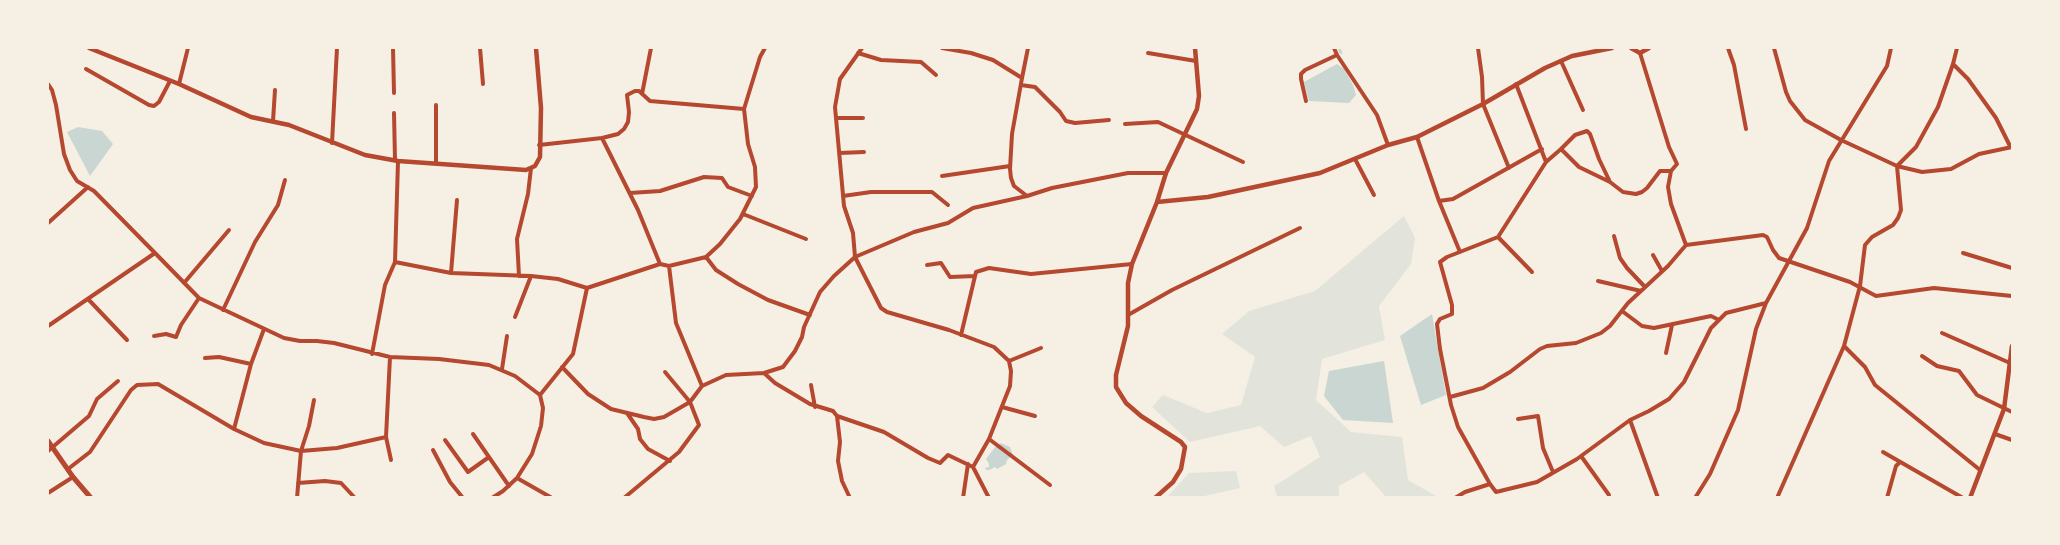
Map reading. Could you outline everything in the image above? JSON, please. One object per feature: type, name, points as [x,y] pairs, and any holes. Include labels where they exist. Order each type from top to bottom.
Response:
[{"type":"main road","points":[[48,441],[50,449],[91,498]]},
{"type":"street","points":[[89,48],[179,84],[251,117],[290,125],[365,155],[396,161],[526,170],[538,163],[540,157],[540,108],[536,48]]},
{"type":"street","points":[[179,84],[188,48]]},
{"type":"street","points":[[332,143],[337,48]]},
{"type":"street","points":[[394,48],[394,93]]},
{"type":"street","points":[[480,48],[483,84]]},
{"type":"street","points":[[642,94],[651,48]]},
{"type":"street","points":[[395,262],[451,273],[558,279],[587,288],[660,264],[669,266],[706,257],[720,244],[743,214],[756,187],[755,167],[748,144],[744,109],[760,57],[765,48]]},
{"type":"street","points":[[862,48],[840,79],[835,107],[844,206],[853,233],[855,257],[881,308],[887,312],[961,334],[994,347],[1009,361],[1012,371],[1010,386],[989,439],[971,466],[963,498]]},
{"type":"street","points":[[942,48],[971,53],[992,60],[1022,78]]},
{"type":"street","points":[[1027,196],[1014,186],[1010,166],[1012,134],[1028,48]]},
{"type":"street","points":[[1155,498],[1173,482],[1181,469],[1185,447],[1181,442],[1141,416],[1126,403],[1116,387],[1116,375],[1128,326],[1128,283],[1132,264],[1157,202],[1166,173],[1197,110],[1199,96],[1195,48]]},
{"type":"street","points":[[1334,48],[1377,115],[1388,145]]},
{"type":"street","points":[[1478,48],[1483,104],[1509,168]]},
{"type":"street","points":[[1157,202],[1208,197],[1311,175],[1388,145],[1417,137],[1572,56],[1612,48]]},
{"type":"street","points":[[1631,48],[1640,53],[1669,147],[1677,164],[1671,172],[1668,187],[1671,204],[1686,245]]},
{"type":"street","points":[[1640,53],[1649,48]]},
{"type":"street","points":[[1728,48],[1734,65],[1746,130]]},
{"type":"street","points":[[1774,48],[1786,92],[1795,110],[1805,120],[1841,140],[1897,166],[1922,172],[1951,169],[1979,154],[2011,147],[1996,118],[1968,78],[1954,64]]},
{"type":"street","points":[[1696,497],[1710,474],[1738,410],[1756,329],[1766,303],[1807,228],[1829,161],[1886,66],[1891,48]]},
{"type":"street","points":[[1897,166],[1916,147],[1938,107],[1954,64],[1957,48]]},
{"type":"street","points":[[858,53],[881,60],[921,62],[936,75]]},
{"type":"street","points":[[1148,54],[1196,60]]},
{"type":"street","points":[[1306,101],[1301,74],[1305,70],[1337,55]]},
{"type":"street","points":[[1561,61],[1583,110]]},
{"type":"street","points":[[86,69],[149,105],[154,106],[159,102],[170,81]]},
{"type":"street","points":[[48,84],[56,105],[64,154],[70,170],[77,180],[88,187],[199,298],[284,338],[300,342],[334,343],[390,357],[489,365],[502,369],[540,395],[543,408],[541,426],[532,454],[518,478],[492,498]]},
{"type":"street","points":[[1516,84],[1546,162]]},
{"type":"street","points":[[1021,85],[1035,87],[1066,120],[1075,123],[1109,120]]},
{"type":"street","points":[[274,121],[275,90]]},
{"type":"street","points":[[539,145],[602,138],[618,134],[628,122],[627,95],[635,90],[650,101],[744,109]]},
{"type":"street","points":[[436,105],[436,163]]},
{"type":"street","points":[[372,354],[385,285],[395,262],[396,161],[394,113]]},
{"type":"street","points":[[836,118],[863,118]]},
{"type":"street","points":[[1125,124],[1158,122],[1243,162]]},
{"type":"street","points":[[1497,498],[1496,492],[1458,426],[1450,397],[1437,324],[1440,319],[1452,314],[1452,306],[1439,266],[1442,260],[1498,236],[1546,162],[1575,135],[1587,131],[1590,134],[1610,182]]},
{"type":"street","points":[[1417,137],[1439,201],[1460,252]]},
{"type":"street","points":[[602,138],[630,193],[660,264]]},
{"type":"street","points":[[1439,201],[1453,200],[1542,149]]},
{"type":"street","points":[[1561,149],[1579,167],[1610,182],[1623,192],[1636,194],[1647,188],[1660,171],[1671,172]]},
{"type":"street","points":[[839,153],[864,152]]},
{"type":"street","points":[[1355,158],[1374,195]]},
{"type":"street","points":[[942,176],[1010,166]]},
{"type":"street","points":[[1777,498],[1844,346],[1860,286],[1865,245],[1872,237],[1893,225],[1901,210],[1897,166]]},
{"type":"street","points":[[519,276],[517,239],[528,194],[531,168]]},
{"type":"street","points":[[562,367],[588,394],[611,409],[654,419],[671,414],[690,402],[702,386],[726,375],[764,373],[783,367],[799,344],[820,292],[855,257],[914,232],[948,223],[973,208],[1027,196],[1052,188],[1128,173],[1166,173]]},
{"type":"street","points":[[630,193],[660,192],[704,177],[722,178],[728,186],[752,196]]},
{"type":"street","points":[[223,310],[255,242],[278,205],[285,180]]},
{"type":"street","points":[[48,215],[50,222],[88,187]]},
{"type":"street","points":[[843,196],[871,192],[932,192],[948,205]]},
{"type":"street","points":[[451,273],[457,200]]},
{"type":"street","points":[[743,214],[806,239]]},
{"type":"street","points":[[1128,315],[1172,290],[1300,228]]},
{"type":"street","points":[[184,283],[229,230]]},
{"type":"street","points":[[1450,397],[1483,388],[1510,372],[1540,349],[1548,346],[1576,343],[1601,333],[1610,326],[1622,311],[1662,272],[1686,245],[1762,235],[1766,237],[1776,255],[1860,286],[1876,296],[1934,288],[2012,296]]},
{"type":"street","points":[[1498,236],[1532,272]]},
{"type":"street","points":[[1614,236],[1620,258],[1645,287]]},
{"type":"street","points":[[48,326],[155,253]]},
{"type":"street","points":[[1963,253],[2012,268]]},
{"type":"street","points":[[1653,255],[1662,272]]},
{"type":"street","points":[[706,257],[716,270],[738,284],[768,300],[810,316]]},
{"type":"street","points":[[927,265],[941,263],[950,277],[975,276]]},
{"type":"street","points":[[961,334],[976,272],[989,268],[1031,274],[1132,264]]},
{"type":"street","points":[[669,266],[676,323],[702,386]]},
{"type":"street","points":[[515,317],[531,276]]},
{"type":"street","points":[[1598,280],[1641,291]]},
{"type":"street","points":[[540,395],[573,354],[587,288]]},
{"type":"street","points":[[154,336],[166,334],[176,336],[199,298]]},
{"type":"street","points":[[88,299],[127,340]]},
{"type":"street","points":[[1496,492],[1537,482],[1581,456],[1630,420],[1669,399],[1684,382],[1711,328],[1726,313],[1766,303]]},
{"type":"street","points":[[1622,311],[1642,326],[1654,328],[1712,316],[1719,320]]},
{"type":"street","points":[[1666,353],[1672,325]]},
{"type":"street","points":[[234,429],[251,364],[264,329]]},
{"type":"street","points":[[1942,333],[2010,363]]},
{"type":"street","points":[[502,369],[508,336]]},
{"type":"street","points":[[1844,346],[1865,368],[1874,385],[1980,470]]},
{"type":"street","points":[[1970,498],[2004,409],[2012,346]]},
{"type":"street","points":[[1009,361],[1041,348]]},
{"type":"street","points":[[1922,356],[1937,366],[1959,371],[1977,395],[2012,412]]},
{"type":"street","points":[[205,358],[219,357],[251,364]]},
{"type":"street","points":[[390,357],[386,437],[391,460]]},
{"type":"street","points":[[624,498],[670,462],[699,425],[690,402],[665,372]]},
{"type":"street","points":[[764,373],[775,383],[815,407],[833,411],[837,416],[884,432],[928,458],[940,463],[948,455],[971,466],[989,498]]},
{"type":"street","points":[[50,449],[89,416],[97,400],[118,381]]},
{"type":"street","points":[[68,469],[90,452],[132,390],[138,385],[158,384],[234,429],[264,443],[301,451],[337,448],[386,437]]},
{"type":"street","points":[[811,385],[815,407]]},
{"type":"street","points":[[297,498],[301,451],[309,426],[314,400]]},
{"type":"street","points":[[1002,407],[1035,416]]},
{"type":"street","points":[[627,413],[638,429],[640,439],[648,449],[670,462]]},
{"type":"street","points":[[837,416],[840,474],[850,498]]},
{"type":"street","points":[[1518,419],[1538,416],[1543,448],[1553,472]]},
{"type":"street","points":[[1630,420],[1658,498]]},
{"type":"street","points":[[473,434],[509,486]]},
{"type":"street","points":[[1995,434],[2012,440]]},
{"type":"street","points":[[989,439],[1050,485]]},
{"type":"street","points":[[445,440],[468,472],[489,457]]},
{"type":"street","points":[[433,450],[450,482],[463,498]]},
{"type":"street","points":[[1883,452],[1963,498]]},
{"type":"street","points":[[1581,456],[1609,496]]},
{"type":"street","points":[[1887,498],[1896,466],[1900,462]]},
{"type":"street","points":[[48,493],[73,477]]},
{"type":"street","points":[[518,478],[552,498]]},
{"type":"street","points":[[298,483],[325,481],[340,483],[355,498]]},
{"type":"street","points":[[1455,498],[1465,492],[1490,484]]},
{"type":"shaded area","points":[[1337,64],[1344,69],[1356,95],[1349,103],[1309,101],[1304,82]]},
{"type":"shaded area","points":[[78,127],[102,131],[113,144],[90,176],[67,132]]},
{"type":"shaded area","points":[[1404,216],[1415,238],[1411,264],[1379,306],[1385,340],[1322,359],[1316,400],[1351,432],[1402,437],[1408,480],[1438,497],[1386,497],[1364,472],[1339,486],[1339,497],[1277,497],[1274,486],[1320,457],[1311,436],[1284,447],[1260,426],[1190,442],[1152,407],[1163,395],[1207,413],[1241,405],[1255,357],[1222,334],[1249,311],[1315,291]]},
{"type":"shaded area","points":[[1432,314],[1446,395],[1421,405],[1400,336]]},
{"type":"shaded area","points":[[1384,361],[1393,423],[1343,420],[1324,396],[1329,371]]},
{"type":"shaded area","points":[[1001,443],[1010,447],[1013,455],[1007,460],[1006,464],[997,469],[995,467],[986,470],[985,468],[989,467],[989,464],[986,459],[996,446]]},
{"type":"shaded area","points":[[1236,471],[1240,488],[1200,497],[1167,497],[1189,473]]},
{"type":"waterway","points":[[1339,48],[1341,53]]}]
